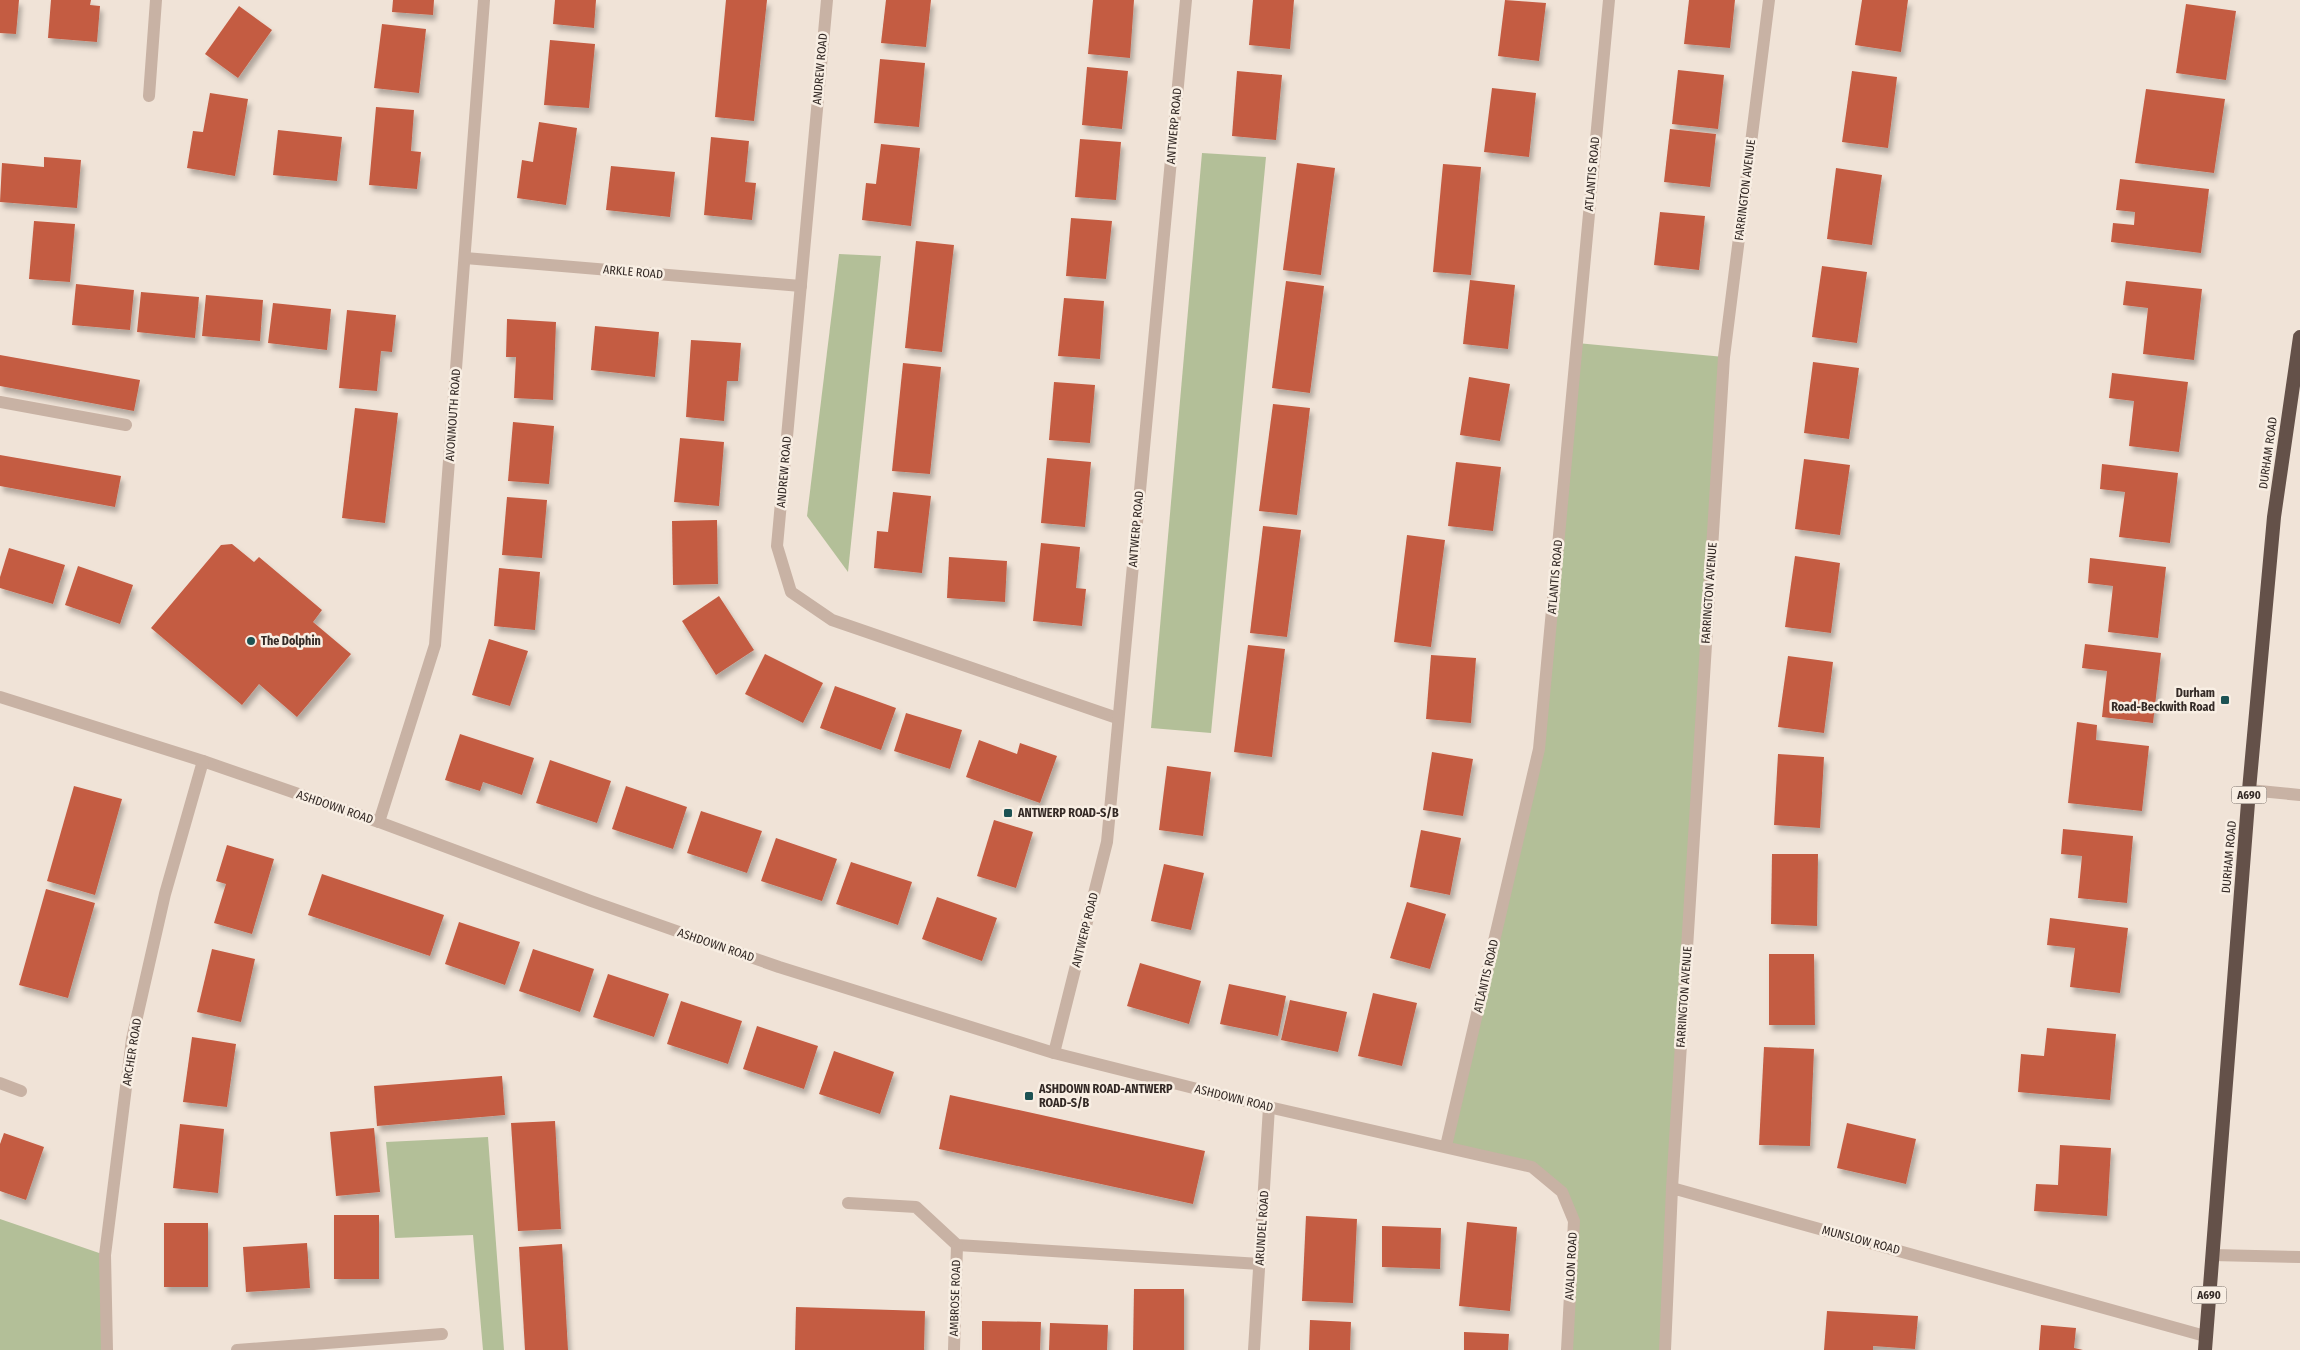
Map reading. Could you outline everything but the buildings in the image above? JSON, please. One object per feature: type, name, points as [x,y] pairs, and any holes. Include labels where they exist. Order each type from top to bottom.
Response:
[{"type":"highway","name":"DURHAM ROAD","points":[[2205,1350],[2249,790],[2274,517],[2300,337]]},
{"type":"street","points":[[149,96],[156,0]]},
{"type":"street","name":"AVONMOUTH ROAD","points":[[379,822],[435,645],[484,0]]},
{"type":"street","name":"ANDREW ROAD","points":[[826,0],[777,546],[791,592],[832,620],[1118,718]]},
{"type":"street","name":"ANTWERP ROAD","points":[[1054,1053],[1108,842],[1186,0]]},
{"type":"street","name":"ATLANTIS ROAD","points":[[1446,1146],[1539,749],[1609,0]]},
{"type":"street","name":"FARRINGTON AVENUE","points":[[1672,1188],[1724,357],[1769,0]]},
{"type":"street","name":"ARKLE ROAD","points":[[465,258],[801,286]]},
{"type":"street","points":[[0,402],[126,425]]},
{"type":"street","name":"ASHDOWN ROAD","points":[[0,697],[203,761],[379,822],[591,901],[770,964],[1054,1053],[1269,1106],[1446,1146]]},
{"type":"street","name":"ARCHER ROAD","points":[[107,1350],[105,1256],[132,1039],[165,894],[203,761]]},
{"type":"street","points":[[2249,790],[2300,795]]},
{"type":"street","points":[[0,1084],[20,1091]]},
{"type":"street","name":"ARUNDEL ROAD","points":[[1254,1350],[1269,1106]]},
{"type":"street","name":"AVALON ROAD","points":[[1446,1146],[1532,1167],[1562,1192],[1574,1221],[1568,1350]]},
{"type":"street","points":[[1665,1350],[1672,1188]]},
{"type":"street","name":"MUNSLOW ROAD","points":[[1672,1188],[2205,1336]]},
{"type":"street","points":[[848,1203],[916,1207],[957,1245],[1260,1264]]},
{"type":"street","name":"AMBROSE ROAD","points":[[954,1350],[957,1245]]},
{"type":"street","points":[[2212,1255],[2300,1257]]},
{"type":"street","points":[[237,1350],[442,1334]]},
{"type":"green space","points":[[1202,153],[1266,157],[1211,733],[1151,728]]},
{"type":"green space","points":[[839,254],[881,256],[848,572],[807,516]]},
{"type":"green space","points":[[1577,343],[1724,357],[1665,1350],[1568,1350],[1574,1221],[1562,1192],[1532,1167],[1446,1146],[1539,749]]},
{"type":"green space","points":[[488,1137],[504,1350],[483,1350],[473,1235],[395,1238],[386,1142]]},
{"type":"green space","points":[[0,1219],[105,1255],[107,1350],[0,1350]]},
{"type":"place","name":"The Dolphin","points":[[251,641]]},
{"type":"place","name":"Durham Road-Beckwith Road","points":[[2225,700]]},
{"type":"place","name":"ANTWERP ROAD-S/B","points":[[1008,813]]},
{"type":"place","name":"ASHDOWN ROAD-ANTWERP ROAD-S/B","points":[[1029,1096]]}]
